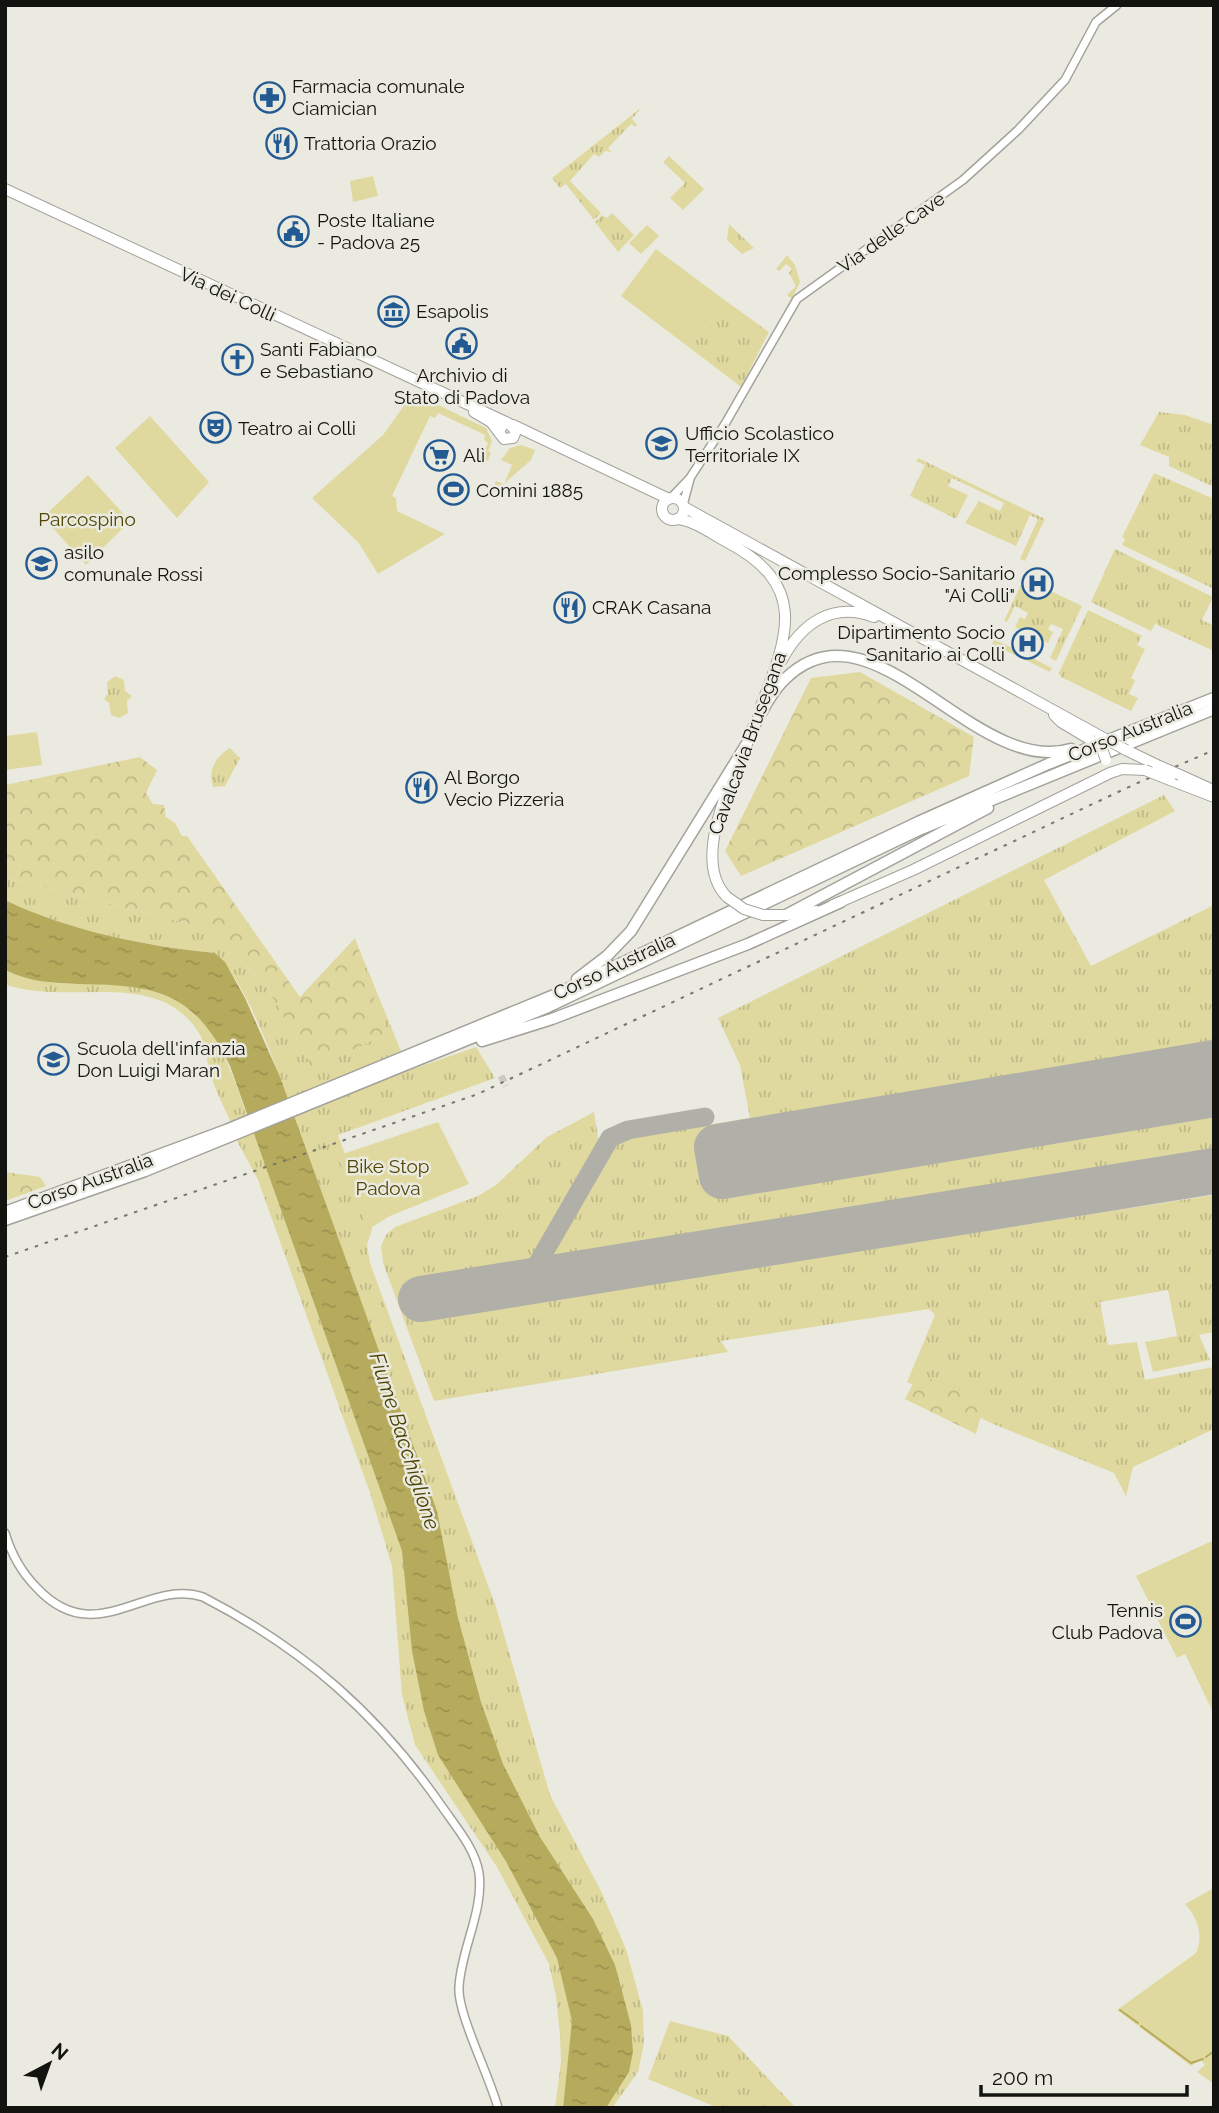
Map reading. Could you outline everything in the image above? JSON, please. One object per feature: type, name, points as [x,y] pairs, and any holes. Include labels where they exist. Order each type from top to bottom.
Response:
[{"type":"highway","points":[[751,732],[770,698],[786,678],[806,663],[837,655],[867,661],[1006,742],[1030,751],[1046,754],[1064,751],[1144,726]]},
{"type":"highway","name":"Corso Australia","points":[[5,1220],[228,1134],[554,995],[918,822],[1214,698]]},
{"type":"highway","name":"Corso Australia","points":[[308,1101],[407,1066],[548,1007],[921,829],[1214,709]]},
{"type":"highway","points":[[554,995],[607,956],[631,931],[746,744]]},
{"type":"highway","points":[[786,915],[1046,777]]},
{"type":"highway","points":[[407,1066],[433,1061],[565,1014],[777,933],[841,902]]},
{"type":"highway","name":"Corso Australia","points":[[5,1212],[228,1134]]},
{"type":"main road","name":"Via dei Colli","points":[[5,189],[511,424],[667,502],[683,506],[799,569]]},
{"type":"main road","name":"Via dei Colli","points":[[451,398],[491,422],[504,439],[545,441]]},
{"type":"main road","points":[[499,432],[503,425],[511,424],[516,431],[513,438]]},
{"type":"main road","name":"Via dei Colli","points":[[667,502],[666,518],[678,519],[724,540]]},
{"type":"main road","points":[[678,519],[683,506]]},
{"type":"main road","name":"Cavalcavia Brusegana","points":[[724,540],[757,559],[780,589],[785,614],[783,641],[712,844],[713,873],[720,890],[744,909],[763,915],[786,915],[810,912],[841,902],[1122,769],[1145,770],[1214,790]]},
{"type":"main road","name":"Cavalcavia Brusegana","points":[[799,569],[1047,706],[1061,722],[1157,765],[1175,778],[1214,797]]},
{"type":"main road","points":[[768,688],[801,629],[829,614],[861,612],[935,644]]},
{"type":"main road","name":"Cavalcavia Brusegana","points":[[1096,738],[1107,760],[1101,777]]},
{"type":"street","name":"Via delle Cave","points":[[667,502],[690,478],[797,299],[952,188],[1018,130],[1065,80],[1096,22],[1117,5]]},
{"type":"street","name":"Via delle Cave","points":[[683,506],[690,478]]},
{"type":"street","points":[[5,1532],[29,1580],[57,1606],[93,1614],[125,1609],[180,1594],[203,1597],[319,1669],[394,1742],[439,1802],[475,1859],[480,1882],[459,1995],[498,2108]]},
{"type":"green space","points":[[642,107],[632,119],[637,125],[635,127],[631,124],[608,148],[611,152],[605,151],[599,157],[594,154],[570,181],[601,213],[594,220],[566,184],[560,188],[552,178]]},
{"type":"green space","points":[[669,156],[704,189],[683,210],[670,198],[685,183],[663,162]]},
{"type":"green space","points":[[373,176],[378,196],[353,202],[350,181]]},
{"type":"green space","points":[[612,213],[634,235],[618,252],[595,222],[602,215],[607,218]]},
{"type":"green space","points":[[729,224],[754,248],[742,254],[727,240]]},
{"type":"green space","points":[[647,225],[659,236],[641,254],[629,243]]},
{"type":"green space","points":[[656,249],[726,301],[690,348],[621,296]]},
{"type":"green space","points":[[787,255],[795,265],[800,282],[792,299],[787,295],[796,286],[789,273],[792,269],[786,264],[779,271],[776,269]]},
{"type":"green space","points":[[726,301],[769,332],[741,387],[690,348]]},
{"type":"green space","points":[[413,393],[486,428],[492,441],[488,451],[491,452],[488,461],[481,458],[488,443],[484,440],[485,435],[438,413],[435,418],[430,416],[392,496],[396,498],[397,511],[445,534],[378,574],[358,542],[312,498],[383,435]]},
{"type":"green space","points":[[1159,412],[1185,415],[1214,425],[1214,487],[1169,466],[1169,457],[1140,445]]},
{"type":"green space","points":[[150,416],[209,482],[177,518],[115,448]]},
{"type":"green space","points":[[521,445],[535,450],[531,460],[504,484],[512,465],[501,460],[510,448]]},
{"type":"green space","points":[[918,458],[1045,519],[1025,561],[1020,559],[1038,519],[1030,515],[1016,546],[965,523],[979,501],[1000,511],[1004,503],[952,478],[948,486],[968,495],[956,519],[910,496],[925,465],[916,461]]},
{"type":"green space","points":[[1154,473],[1214,499],[1214,589],[1122,545],[1125,539],[1122,537]]},
{"type":"green space","name":"Parcospino","points":[[88,475],[130,521],[86,565],[43,517]]},
{"type":"green space","points":[[496,481],[504,484],[488,498]]},
{"type":"green space","points":[[1115,549],[1213,597],[1202,620],[1214,626],[1214,651],[1155,624],[1151,631],[1091,602]]},
{"type":"green space","points":[[1024,578],[1082,606],[1056,661],[1050,658],[1063,629],[1051,624],[1048,629],[1053,632],[1048,643],[1038,638],[1040,633],[1027,627],[1023,631],[1015,627],[1020,617],[1025,619],[1028,613],[1015,606],[1007,622],[1004,621]]},
{"type":"green space","points":[[1088,610],[1142,636],[1137,645],[1145,649],[1131,678],[1135,680],[1129,694],[1138,698],[1131,711],[1061,677],[1059,673]]},
{"type":"green space","points":[[994,639],[1052,668],[1050,672],[992,644]]},
{"type":"green space","points":[[860,672],[974,737],[969,776],[741,876],[725,851],[811,678]]},
{"type":"green space","points":[[115,676],[124,680],[125,691],[132,696],[127,701],[128,713],[119,718],[111,715],[109,703],[104,699],[108,693],[107,682]]},
{"type":"green space","points":[[37,732],[42,765],[5,770],[5,736]]},
{"type":"green space","points":[[230,748],[240,758],[225,786],[213,787],[211,775],[214,764]]},
{"type":"green space","points":[[140,757],[157,770],[146,793],[153,804],[164,805],[166,817],[175,823],[182,836],[187,836],[300,997],[355,938],[386,1034],[313,1069],[264,982],[201,927],[5,877],[5,785]]},
{"type":"green space","points":[[1164,795],[1175,811],[1044,880],[1091,966],[1214,905],[1214,1063],[717,1147],[722,1176],[1214,1094],[1214,1148],[410,1280],[418,1320],[1214,1195],[1214,1332],[1199,1335],[1210,1360],[1153,1372],[1145,1342],[1177,1336],[1168,1290],[1100,1302],[1108,1345],[1137,1342],[1145,1380],[1213,1367],[1214,1429],[1133,1467],[1126,1496],[1114,1473],[991,1423],[907,1382],[935,1315],[929,1309],[721,1341],[728,1352],[434,1401],[383,1263],[381,1246],[386,1235],[395,1227],[478,1196],[496,1185],[547,1137],[594,1112],[599,1143],[750,1118],[740,1065],[718,1018]]},
{"type":"green space","points":[[5,877],[201,927],[264,982],[313,1068],[386,1034],[355,939],[401,1051],[287,1099],[248,1001],[215,953],[108,936],[30,911],[5,900]]},
{"type":"green space","points":[[5,970],[48,982],[129,986],[158,992],[180,1002],[198,1017],[213,1035],[225,1058],[247,1116],[231,1123],[213,1082],[201,1037],[181,1012],[159,1000],[135,994],[30,990],[5,984]]},
{"type":"green space","points":[[476,1047],[495,1078],[338,1135],[372,1229],[367,1245],[370,1263],[496,1607],[550,1795],[601,1891],[626,1949],[643,2011],[644,2044],[638,2072],[612,2108],[555,2108],[561,2061],[560,2036],[549,1964],[497,1867],[415,1745],[402,1695],[392,1566],[370,1493],[258,1180],[236,1139],[393,1076]]},
{"type":"green space","name":"Bike Stop Padova","points":[[438,1122],[469,1184],[390,1216],[369,1229],[337,1156]]},
{"type":"green space","points":[[5,1172],[40,1177],[46,1186],[5,1201]]},
{"type":"green space","points":[[918,1374],[985,1400],[976,1434],[905,1399]]},
{"type":"green space","name":"Tennis Club Padova","points":[[1214,1540],[1214,1714],[1185,1654],[1177,1658],[1136,1576]]},
{"type":"green space","points":[[1214,1888],[1214,2084],[1197,2072],[1205,2065],[1201,2060],[1191,2066],[1117,2010],[1196,1953],[1198,1927],[1185,1904]]},
{"type":"green space","points":[[670,2021],[728,2036],[796,2108],[718,2108],[648,2079]]},
{"type":"water","name":"Fiume Bacchiglione","points":[[5,900],[55,920],[108,936],[215,953],[225,962],[245,998],[280,1077],[437,1511],[458,1618],[481,1702],[503,1764],[540,1837],[593,1919],[615,1965],[631,2025],[633,2052],[629,2072],[606,2108],[563,2108],[572,2021],[557,1958],[507,1863],[438,1755],[424,1711],[412,1651],[402,1551],[230,1066],[202,1022],[187,1007],[170,997],[130,987],[41,981],[5,970]]},
{"type":"waterway","points":[[1120,2010],[1138,2023]]},
{"type":"waterway","points":[[1141,2026],[1191,2063],[1203,2059]]},
{"type":"waterway","points":[[1206,2057],[1214,2051]]},
{"type":"taxiway","points":[[548,1278],[537,1274],[539,1261],[610,1138],[628,1130],[705,1117]]},
{"type":"runway","points":[[1214,1063],[717,1147],[722,1176],[1214,1094]]},
{"type":"runway","points":[[421,1299],[1214,1171]]},
{"type":"tunnel","points":[[501,1076],[506,1086]]},
{"type":"railway","points":[[5,1257],[478,1094],[1133,785],[1214,750]]},
{"type":"place","name":"Farmacia comunale Ciamician","points":[[269,97]]},
{"type":"place","name":"Trattoria Orazio","points":[[281,143]]},
{"type":"place","name":"Poste Italiane - Padova 25","points":[[294,231]]},
{"type":"place","name":"Esapolis","points":[[393,311]]},
{"type":"place","name":"Archivio di Stato di Padova","points":[[462,344]]},
{"type":"place","name":"Santi Fabiano e Sebastiano","points":[[237,360]]},
{"type":"place","name":"Teatro ai Colli","points":[[215,428]]},
{"type":"place","name":"Ufficio Scolastico Territoriale IX","points":[[662,444]]},
{"type":"place","name":"Alì","points":[[440,455]]},
{"type":"place","name":"Comini 1885","points":[[453,490]]},
{"type":"place","name":"asilo comunale Rossi","points":[[41,563]]},
{"type":"place","name":"Complesso Socio-Sanitario \"Ai Colli\"","points":[[1038,584]]},
{"type":"place","name":"CRAK Casana","points":[[569,607]]},
{"type":"place","name":"Dipartimento Socio Sanitario ai Colli","points":[[1028,643]]},
{"type":"place","name":"Al Borgo Vecio Pizzeria","points":[[421,788]]},
{"type":"place","name":"Scuola dell'infanzia Don Luigi Maran","points":[[54,1059]]},
{"type":"place","name":"Tennis Club Padova","points":[[1186,1621]]}]
